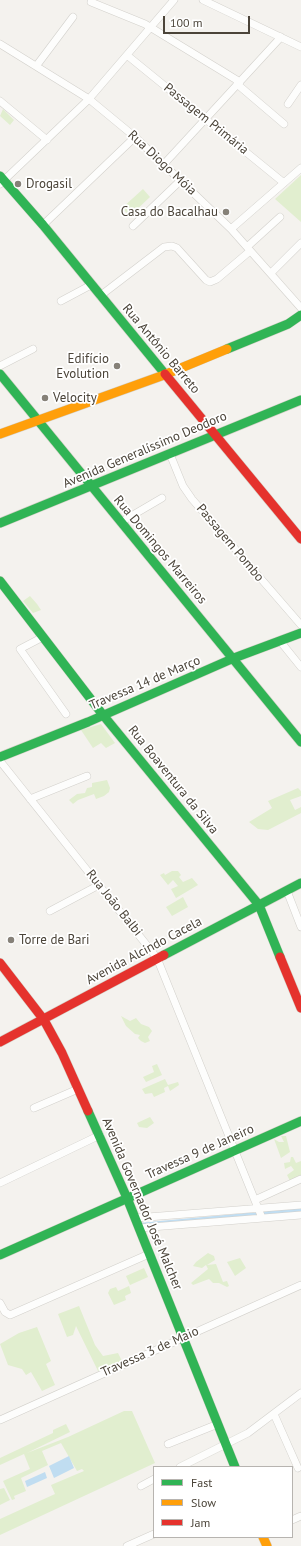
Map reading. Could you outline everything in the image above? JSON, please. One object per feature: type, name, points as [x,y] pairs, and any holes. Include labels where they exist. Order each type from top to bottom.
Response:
[{"type":"street","points":[[1,180],[47,140],[89,99],[128,56],[174,0]]},
{"type":"street","points":[[203,0],[301,47]]},
{"type":"street","points":[[91,2],[139,21],[151,28],[238,83],[284,124]]},
{"type":"street","points":[[36,65],[73,17]]},
{"type":"street","points":[[164,164],[281,37]]},
{"type":"street","name":"Rua Diogo Móia","points":[[0,44],[89,99],[135,137],[231,229],[301,308]]},
{"type":"street","name":"Passagem Primária","points":[[128,56],[284,182]]},
{"type":"street","points":[[288,104],[301,84]]},
{"type":"street","points":[[0,101],[47,140]]},
{"type":"street","points":[[43,225],[135,137]]},
{"type":"street","points":[[231,229],[301,168]]},
{"type":"street","name":"Rua Antônio Barreto","points":[[1,180],[43,225],[164,374],[301,538]]},
{"type":"street","points":[[133,226],[181,180]]},
{"type":"street","points":[[100,296],[164,246],[172,246],[177,248],[206,280],[210,282],[217,279],[280,217]]},
{"type":"street","points":[[271,273],[301,243]]},
{"type":"street","points":[[61,301],[91,284]]},
{"type":"street","points":[[0,434],[164,374],[288,324],[301,315]]},
{"type":"street","points":[[0,366],[34,349]]},
{"type":"street","name":"Rua Domingos Marreiros","points":[[0,374],[91,487],[234,658],[301,742]]},
{"type":"street","name":"Avenida Generalíssimo Deodoro","points":[[0,523],[91,487],[215,434],[299,403]]},
{"type":"street","name":"Passagem Pombo","points":[[170,454],[183,486],[190,496],[301,625]]},
{"type":"street","points":[[121,522],[162,498]]},
{"type":"street","name":"Rua Boaventura da Silva","points":[[0,581],[103,715],[259,905],[301,1008]]},
{"type":"street","name":"Travessa 14 de Março","points":[[0,757],[103,715],[234,658],[280,641],[300,636]]},
{"type":"street","points":[[43,637],[20,649],[66,714]]},
{"type":"street","points":[[280,641],[301,667]]},
{"type":"street","name":"Rua João Balbi","points":[[0,761],[157,958],[262,1218]]},
{"type":"street","points":[[30,799],[87,776]]},
{"type":"street","name":"Avenida Alcindo Cacela","points":[[0,1042],[301,883]]},
{"type":"street","points":[[50,911],[99,885]]},
{"type":"street","points":[[286,891],[301,927]]},
{"type":"street","name":"Avenida Governador José Malcher","points":[[0,963],[44,1020],[62,1053],[127,1198],[235,1466]]},
{"type":"street","points":[[34,1108],[78,1089]]},
{"type":"street","name":"Travessa 9 de Janeiro","points":[[0,1255],[301,1121]]},
{"type":"street","points":[[0,1182],[100,1135]]},
{"type":"street","points":[[255,1200],[301,1179]]},
{"type":"street","points":[[135,1218],[301,1205]]},
{"type":"street","points":[[139,1228],[301,1215]]},
{"type":"street","points":[[0,1302],[8,1315],[149,1254]]},
{"type":"street","name":"Travessa 3 de Maio","points":[[0,1420],[301,1285]]},
{"type":"street","points":[[182,1466],[248,1434],[301,1393]]},
{"type":"street","points":[[274,1414],[297,1469]]},
{"type":"street","points":[[168,1444],[218,1424]]},
{"type":"street","points":[[141,1486],[153,1480]]},
{"type":"street","points":[[128,1546],[153,1534]]},
{"type":"green space","points":[[3,109],[14,120],[10,125],[0,116]]},
{"type":"green space","points":[[301,175],[301,222],[275,199]]},
{"type":"green space","points":[[143,189],[150,197],[130,216],[122,208]]},
{"type":"green space","points":[[30,596],[41,610],[33,613],[23,601]]},
{"type":"green space","points":[[101,724],[115,743],[106,748],[101,743],[93,748],[81,730]]},
{"type":"green space","points":[[107,780],[110,788],[109,792],[104,796],[96,799],[94,794],[78,800],[73,804],[69,800],[77,794],[85,793],[87,788],[92,787],[92,783]]},
{"type":"green space","points":[[298,788],[301,791],[301,796],[290,800],[295,810],[301,807],[301,813],[268,830],[258,829],[249,822],[272,808],[268,801]]},
{"type":"green space","points":[[172,871],[178,871],[181,875],[179,877],[183,882],[192,878],[198,885],[176,898],[171,889],[178,886],[173,880],[168,885],[160,875],[164,873],[165,875]]},
{"type":"green space","points":[[183,897],[188,907],[172,916],[166,907]]},
{"type":"green space","points":[[121,1016],[130,1021],[136,1018],[141,1024],[149,1027],[152,1031],[148,1037],[150,1041],[145,1043],[141,1041],[138,1038],[140,1035],[135,1034],[126,1026]]},
{"type":"green space","points":[[157,1064],[162,1075],[146,1082],[143,1077],[154,1072],[152,1066]]},
{"type":"green space","points":[[165,1079],[168,1085],[178,1082],[179,1085],[170,1091],[168,1086],[164,1088],[165,1092],[154,1097],[152,1093],[145,1094],[142,1089]]},
{"type":"green space","points":[[150,1117],[154,1123],[147,1128],[139,1127],[137,1123]]},
{"type":"green space","points":[[281,1136],[286,1136],[290,1152],[281,1158],[274,1139],[279,1142],[284,1142]]},
{"type":"green space","points":[[291,1157],[293,1157],[296,1163],[301,1161],[301,1176],[290,1181],[287,1175],[294,1170],[291,1166],[285,1169],[284,1163],[290,1162]]},
{"type":"green space","points":[[208,1253],[214,1256],[215,1260],[207,1265],[216,1264],[223,1282],[227,1281],[229,1286],[227,1287],[219,1283],[213,1283],[209,1279],[193,1285],[191,1283],[208,1269],[206,1265],[202,1268],[193,1266]]},
{"type":"green space","points":[[240,1258],[246,1268],[235,1276],[227,1262]]},
{"type":"green space","points":[[144,1268],[148,1277],[130,1285],[126,1276]]},
{"type":"green space","points":[[129,1286],[131,1293],[125,1296],[126,1300],[114,1305],[108,1293],[110,1289],[116,1287],[118,1291]]},
{"type":"green space","points":[[79,1306],[95,1345],[103,1356],[118,1353],[122,1361],[98,1371],[76,1326],[73,1335],[67,1337],[58,1314]]},
{"type":"green space","points":[[37,1327],[51,1361],[46,1364],[55,1385],[42,1391],[31,1372],[26,1375],[22,1369],[8,1365],[0,1344],[19,1333]]},
{"type":"green space","points":[[124,1411],[132,1411],[155,1463],[0,1535],[0,1519],[55,1494],[51,1485],[84,1471],[82,1469],[77,1471],[61,1443],[42,1451],[48,1465],[21,1478],[26,1491],[14,1496],[15,1499],[12,1500],[3,1481],[30,1469],[24,1454],[0,1465],[0,1458],[53,1433],[53,1430],[66,1424],[70,1432],[27,1453],[68,1437]]},
{"type":"green space","points":[[4,1488],[10,1500],[0,1505],[0,1489]]},
{"type":"water","points":[[301,1208],[301,1212],[140,1228],[138,1223]]},
{"type":"water","points":[[69,1456],[74,1468],[54,1478],[49,1466]]},
{"type":"water","points":[[45,1472],[47,1478],[27,1487],[25,1481]]},
{"type":"traffic: fast","points":[[0,176],[43,225],[165,374]]},
{"type":"traffic: fast","points":[[227,349],[288,324],[301,315]]},
{"type":"traffic: fast","points":[[0,374],[301,742]]},
{"type":"traffic: fast","points":[[0,523],[301,400]]},
{"type":"traffic: fast","points":[[0,581],[103,715],[259,905],[280,957]]},
{"type":"traffic: fast","points":[[0,757],[88,722],[234,658],[301,633]]},
{"type":"traffic: fast","points":[[164,955],[301,883]]},
{"type":"traffic: fast","points":[[88,1111],[127,1198],[235,1466]]},
{"type":"traffic: fast","points":[[0,1255],[301,1121]]},
{"type":"traffic: slow","points":[[0,434],[164,375],[227,349]]},
{"type":"traffic: slow","points":[[263,1538],[267,1546]]},
{"type":"traffic: jam","points":[[165,374],[301,539]]},
{"type":"traffic: jam","points":[[0,1042],[164,955]]},
{"type":"traffic: jam","points":[[280,957],[301,1008]]},
{"type":"traffic: jam","points":[[0,963],[44,1020],[62,1053],[88,1111]]},
{"type":"place","name":"Drogasil","points":[[18,184]]},
{"type":"place","name":"Casa do Bacalhau","points":[[226,212]]},
{"type":"place","name":"Edifício Evolution","points":[[117,366]]},
{"type":"place","name":"Velocity","points":[[45,398]]},
{"type":"place","name":"Torre de Bari","points":[[11,940]]}]
